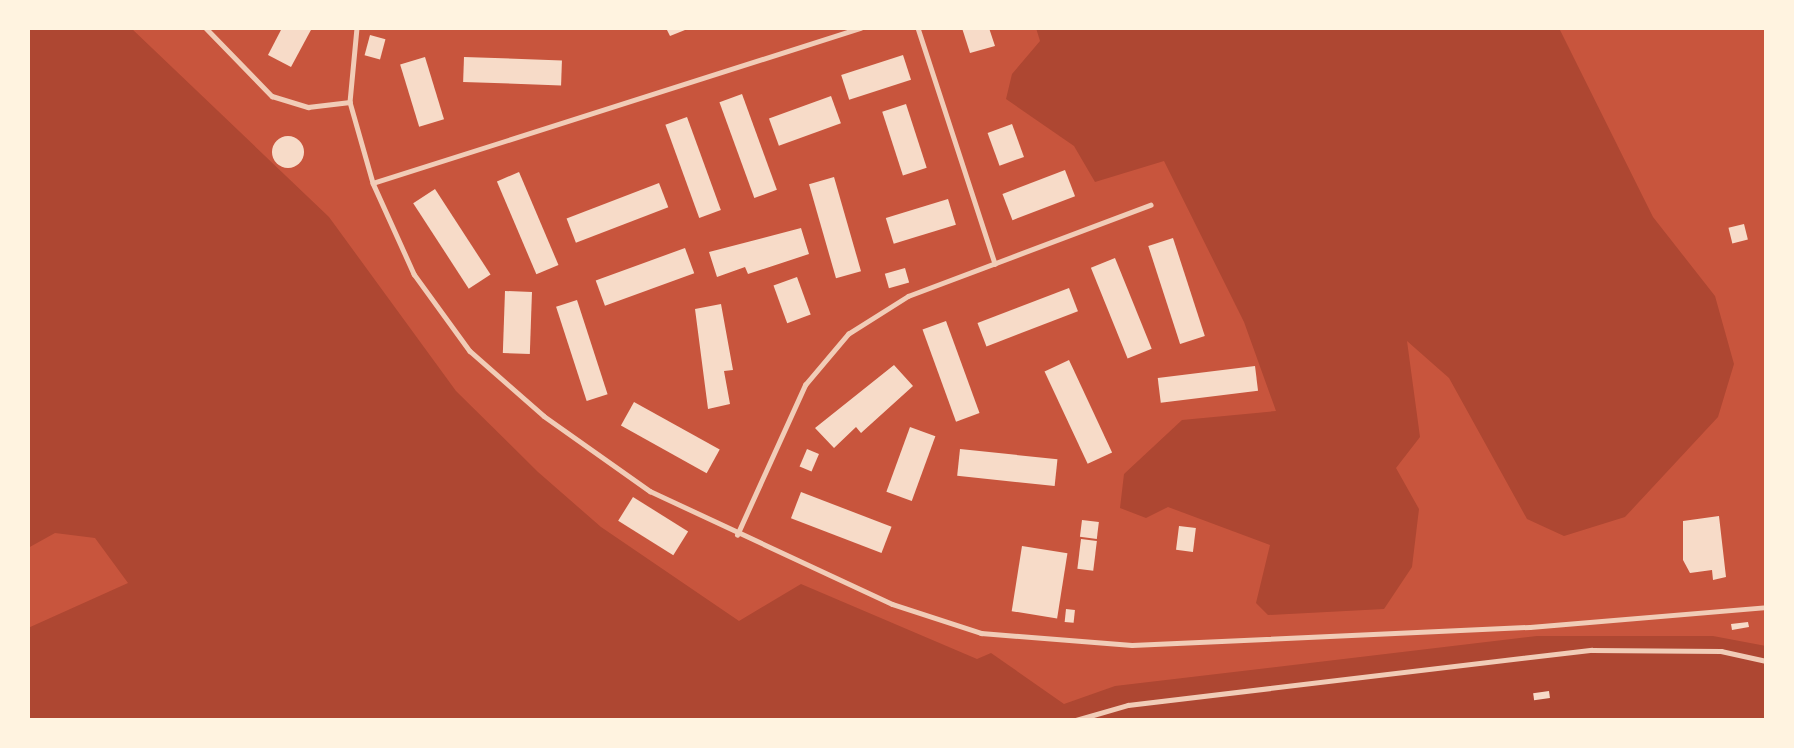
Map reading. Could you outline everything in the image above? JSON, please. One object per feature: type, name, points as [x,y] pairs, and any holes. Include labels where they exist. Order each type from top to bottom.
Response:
[{"type":"lane","points":[[206,28],[272,96],[308,107],[350,102]]},
{"type":"lane","points":[[356,28],[350,102],[373,183],[414,274],[470,351],[534,407],[639,484],[737,535],[931,619],[1075,645],[1530,627],[1766,607]]},
{"type":"lane","points":[[373,183],[860,28]]},
{"type":"lane","points":[[918,28],[995,264]]},
{"type":"lane","points":[[737,535],[790,414],[822,359],[880,310],[1150,205]]},
{"type":"lane","points":[[1076,720],[1128,705],[1592,650],[1721,651],[1766,661]]},
{"type":"shaded area","points":[[28,28],[131,28],[329,217],[456,391],[538,472],[601,527],[739,621],[801,584],[977,659],[991,653],[1064,704],[1115,686],[1537,636],[1713,636],[1766,646],[1766,720],[28,720],[28,628],[128,583],[95,538],[55,533],[28,548]]},
{"type":"shaded area","points":[[1036,28],[1559,28],[1653,217],[1715,296],[1734,364],[1718,417],[1625,517],[1564,536],[1527,519],[1449,378],[1407,341],[1420,437],[1396,468],[1419,509],[1412,567],[1384,609],[1268,615],[1256,603],[1270,545],[1168,507],[1146,518],[1120,508],[1124,474],[1182,420],[1276,411],[1244,322],[1164,161],[1095,182],[1074,146],[1006,99],[1012,74],[1040,41]]},
{"type":"building","points":[[282,28],[312,28],[291,67],[268,55]]},
{"type":"building","points":[[666,28],[690,28],[670,36]]},
{"type":"building","points":[[962,28],[989,28],[995,46],[970,53]]},
{"type":"building","points":[[370,35],[385,39],[380,59],[365,55]]},
{"type":"building","points":[[903,55],[911,80],[849,100],[841,75]]},
{"type":"building","points":[[425,57],[444,119],[419,127],[400,65]]},
{"type":"building","points":[[464,57],[562,60],[561,85],[463,82]]},
{"type":"building","points":[[742,94],[777,190],[754,198],[719,102]]},
{"type":"building","points":[[831,96],[841,123],[779,146],[769,119]]},
{"type":"building","points":[[906,104],[927,168],[903,175],[882,112]]},
{"type":"building","points":[[687,117],[721,210],[699,218],[665,125]]},
{"type":"building","points":[[1012,124],[1024,157],[1000,166],[988,133]]},
{"type":"building","points":[[288,136],[299,141],[304,152],[299,163],[288,168],[277,163],[272,152],[277,141]]},
{"type":"building","points":[[1065,170],[1075,196],[1012,220],[1002,194]]},
{"type":"building","points":[[519,172],[558,265],[536,274],[497,181]]},
{"type":"building","points":[[834,177],[861,271],[836,278],[809,184]]},
{"type":"building","points":[[659,183],[668,207],[576,243],[567,218]]},
{"type":"building","points":[[435,189],[491,275],[469,289],[413,203]]},
{"type":"building","points":[[948,199],[956,225],[894,244],[886,218]]},
{"type":"building","points":[[1744,224],[1748,240],[1732,243],[1728,228]]},
{"type":"building","points":[[801,228],[809,254],[748,274],[745,267],[717,277],[709,252]]},
{"type":"building","points":[[1173,238],[1205,336],[1180,344],[1148,246]]},
{"type":"building","points":[[685,248],[694,273],[605,306],[596,280]]},
{"type":"building","points":[[1115,258],[1152,349],[1128,359],[1091,268]]},
{"type":"building","points":[[905,268],[909,282],[889,288],[885,274]]},
{"type":"building","points":[[797,277],[811,315],[787,323],[774,286]]},
{"type":"building","points":[[1069,288],[1078,311],[986,346],[978,323]]},
{"type":"building","points":[[505,291],[532,292],[530,354],[503,353]]},
{"type":"building","points":[[577,300],[608,394],[587,401],[556,307]]},
{"type":"building","points":[[721,304],[733,370],[724,371],[730,404],[708,409],[695,309]]},
{"type":"building","points":[[946,321],[980,413],[956,422],[923,330]]},
{"type":"building","points":[[1069,360],[1112,452],[1088,464],[1045,371]]},
{"type":"building","points":[[894,365],[913,386],[861,433],[856,427],[834,448],[815,428]]},
{"type":"building","points":[[1255,366],[1258,391],[1161,403],[1158,378]]},
{"type":"building","points":[[634,402],[720,450],[707,473],[621,426]]},
{"type":"building","points":[[910,427],[935,436],[912,501],[886,492]]},
{"type":"building","points":[[807,449],[819,454],[812,472],[800,466]]},
{"type":"building","points":[[960,449],[1057,459],[1055,486],[957,476]]},
{"type":"building","points":[[801,492],[892,527],[882,553],[791,518]]},
{"type":"building","points":[[633,497],[688,531],[673,555],[618,521]]},
{"type":"building","points":[[1719,516],[1726,577],[1713,580],[1712,570],[1690,573],[1683,560],[1683,521]]},
{"type":"building","points":[[1082,520],[1099,522],[1097,539],[1080,537]]},
{"type":"building","points":[[1179,526],[1196,528],[1193,552],[1176,550]]},
{"type":"building","points":[[1081,539],[1097,541],[1093,571],[1077,569]]},
{"type":"building","points":[[1022,546],[1067,553],[1057,618],[1012,611]]},
{"type":"building","points":[[1066,609],[1075,610],[1074,623],[1065,622]]},
{"type":"building","points":[[1748,622],[1749,627],[1732,630],[1731,624]]},
{"type":"building","points":[[1549,691],[1550,698],[1534,700],[1533,693]]}]
